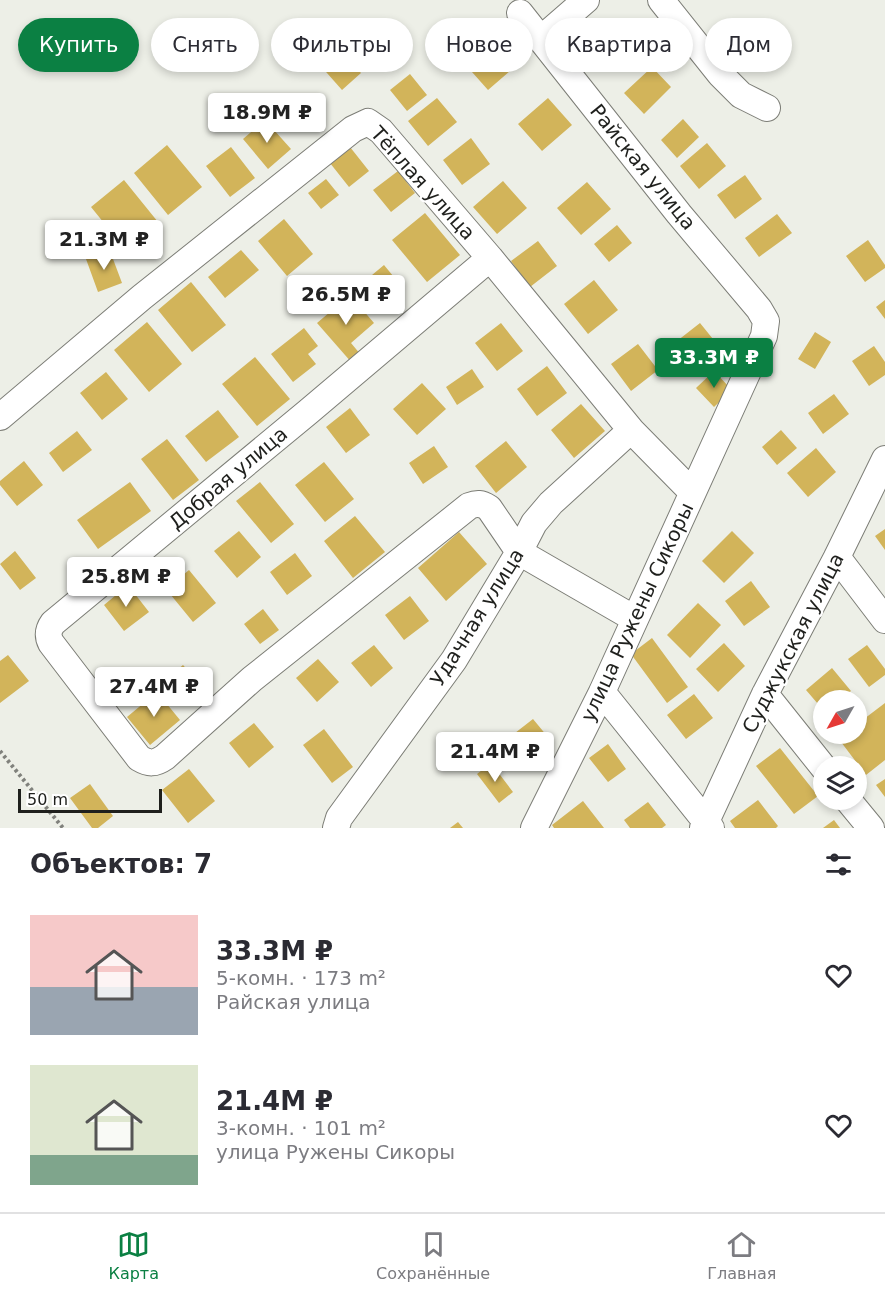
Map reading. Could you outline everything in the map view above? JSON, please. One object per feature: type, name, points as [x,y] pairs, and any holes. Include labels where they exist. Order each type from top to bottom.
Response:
[{"type":"street","points":[[541,39],[586,0]]},
{"type":"street","points":[[661,0],[720,74],[741,95],[767,108]]},
{"type":"street","name":"Райская улица","points":[[520,13],[679,214],[759,309],[766,321]]},
{"type":"street","name":"Тёплая улица","points":[[0,417],[170,275],[353,129],[368,122],[381,130],[631,430],[692,492]]},
{"type":"street","name":"Добрая улица","points":[[490,258],[53,623],[48,636],[139,758],[147,763],[156,763],[165,758],[259,673],[469,506],[476,503],[489,508],[519,552]]},
{"type":"street","name":"улица Ружены Сикоры","points":[[534,828],[602,692],[764,336],[766,321]]},
{"type":"street","name":"Удачная улица","points":[[337,823],[454,660],[534,523],[550,503],[631,430]]},
{"type":"street","name":"Суджукская улица","points":[[707,826],[765,694],[837,557],[885,459]]},
{"type":"street","points":[[519,552],[635,619]]},
{"type":"street","points":[[837,557],[885,620]]},
{"type":"street","points":[[602,692],[707,826]]},
{"type":"street","points":[[765,694],[814,756]]},
{"type":"street","points":[[856,810],[871,828]]},
{"type":"path","points":[[0,751],[63,828]]},
{"type":"building","points":[[326,72],[360,72],[361,73],[342,90]]},
{"type":"building","points":[[472,72],[509,72],[488,90]]},
{"type":"building","points":[[647,72],[657,72],[671,87],[644,114],[624,93]]},
{"type":"building","points":[[410,74],[427,95],[407,111],[390,90]]},
{"type":"building","points":[[437,98],[457,122],[428,146],[408,121]]},
{"type":"building","points":[[548,98],[572,125],[542,151],[518,124]]},
{"type":"building","points":[[683,119],[699,137],[677,158],[661,140]]},
{"type":"building","points":[[265,120],[291,149],[268,169],[243,139]]},
{"type":"building","points":[[471,138],[490,164],[462,185],[443,160]]},
{"type":"building","points":[[707,143],[726,166],[699,189],[680,166]]},
{"type":"building","points":[[167,145],[202,187],[168,215],[134,173]]},
{"type":"building","points":[[231,147],[255,178],[230,197],[206,166]]},
{"type":"building","points":[[350,147],[369,171],[349,187],[330,163]]},
{"type":"building","points":[[398,171],[415,193],[391,212],[373,190]]},
{"type":"building","points":[[745,175],[762,199],[735,219],[717,195]]},
{"type":"building","points":[[326,179],[339,195],[321,209],[308,193]]},
{"type":"building","points":[[124,180],[158,222],[125,249],[91,207]]},
{"type":"building","points":[[503,181],[527,208],[497,234],[473,207]]},
{"type":"building","points":[[587,182],[611,209],[581,235],[557,208]]},
{"type":"building","points":[[425,213],[460,255],[427,282],[392,240]]},
{"type":"building","points":[[777,214],[792,233],[759,257],[745,238]]},
{"type":"building","points":[[284,219],[313,254],[287,276],[258,241]]},
{"type":"building","points":[[617,225],[632,243],[609,262],[594,244]]},
{"type":"building","points":[[868,240],[885,268],[865,282],[846,256]]},
{"type":"building","points":[[538,241],[557,266],[530,287],[511,261]]},
{"type":"building","points":[[241,250],[259,270],[225,298],[208,277]]},
{"type":"building","points":[[110,251],[122,283],[98,292],[86,259]]},
{"type":"building","points":[[384,265],[403,288],[379,308],[360,285]]},
{"type":"building","points":[[594,280],[618,310],[588,334],[564,304]]},
{"type":"building","points":[[191,282],[226,325],[192,352],[158,310]]},
{"type":"building","points":[[350,295],[374,323],[351,343],[361,355],[352,363],[317,323]]},
{"type":"building","points":[[885,300],[885,319],[876,307]]},
{"type":"building","points":[[147,322],[182,364],[149,392],[114,350]]},
{"type":"building","points":[[501,323],[523,351],[497,371],[475,343]]},
{"type":"building","points":[[700,323],[717,344],[694,362],[677,341]]},
{"type":"building","points":[[304,328],[318,346],[308,354],[316,364],[293,382],[271,354]]},
{"type":"building","points":[[815,332],[831,342],[815,369],[798,359]]},
{"type":"building","points":[[638,344],[658,370],[631,391],[611,364]]},
{"type":"building","points":[[874,346],[885,362],[885,375],[869,386],[852,361]]},
{"type":"building","points":[[255,357],[290,399],[257,426],[222,384]]},
{"type":"building","points":[[547,366],[567,393],[537,416],[517,389]]},
{"type":"building","points":[[472,369],[484,387],[457,405],[446,387]]},
{"type":"building","points":[[714,371],[732,390],[714,407],[696,388]]},
{"type":"building","points":[[106,372],[128,399],[102,420],[80,393]]},
{"type":"building","points":[[422,383],[446,409],[417,435],[393,409]]},
{"type":"building","points":[[834,394],[849,414],[823,434],[808,413]]},
{"type":"building","points":[[581,404],[605,431],[574,458],[551,430]]},
{"type":"building","points":[[350,408],[370,435],[346,453],[326,427]]},
{"type":"building","points":[[218,410],[239,437],[206,462],[185,436]]},
{"type":"building","points":[[781,430],[797,448],[777,465],[762,447]]},
{"type":"building","points":[[77,431],[92,450],[63,472],[49,453]]},
{"type":"building","points":[[167,439],[199,480],[173,500],[141,459]]},
{"type":"building","points":[[506,441],[527,467],[496,493],[475,466]]},
{"type":"building","points":[[434,446],[448,467],[423,484],[409,463]]},
{"type":"building","points":[[816,448],[836,472],[808,497],[787,473]]},
{"type":"building","points":[[24,461],[43,485],[17,506],[0,485],[0,481]]},
{"type":"building","points":[[324,462],[354,499],[325,522],[295,485]]},
{"type":"building","points":[[130,482],[151,511],[98,549],[77,520]]},
{"type":"building","points":[[260,482],[294,524],[271,543],[236,501]]},
{"type":"building","points":[[355,516],[385,552],[353,578],[324,541]]},
{"type":"building","points":[[885,529],[885,550],[875,536]]},
{"type":"building","points":[[239,531],[261,557],[237,578],[214,551]]},
{"type":"building","points":[[732,531],[754,553],[724,583],[702,561]]},
{"type":"building","points":[[459,532],[487,564],[446,601],[418,568]]},
{"type":"building","points":[[15,551],[36,578],[20,590],[0,564]]},
{"type":"building","points":[[295,553],[312,576],[287,595],[270,572]]},
{"type":"building","points":[[189,570],[216,603],[193,622],[166,589]]},
{"type":"building","points":[[751,581],[770,607],[744,626],[725,601]]},
{"type":"building","points":[[128,585],[149,612],[124,631],[104,605]]},
{"type":"building","points":[[410,596],[429,621],[404,640],[385,615]]},
{"type":"building","points":[[698,603],[721,625],[690,658],[667,635]]},
{"type":"building","points":[[263,609],[279,630],[260,644],[244,624]]},
{"type":"building","points":[[652,638],[688,687],[667,703],[631,654]]},
{"type":"building","points":[[724,643],[745,666],[718,692],[696,669]]},
{"type":"building","points":[[374,645],[393,668],[371,687],[351,663]]},
{"type":"building","points":[[867,645],[885,669],[885,675],[869,687],[848,659]]},
{"type":"building","points":[[8,655],[29,681],[0,703],[0,661]]},
{"type":"building","points":[[318,659],[339,682],[317,702],[296,678]]},
{"type":"building","points":[[183,665],[206,690],[187,706],[164,681]]},
{"type":"building","points":[[832,668],[850,690],[813,690],[813,698],[806,690]]},
{"type":"building","points":[[157,692],[180,720],[150,745],[127,717]]},
{"type":"building","points":[[694,694],[713,718],[686,739],[667,715]]},
{"type":"building","points":[[885,703],[885,760],[867,774],[867,756],[852,756],[843,744],[867,744],[867,717]]},
{"type":"building","points":[[533,719],[552,742],[533,756],[515,733]]},
{"type":"building","points":[[254,723],[274,747],[249,768],[229,743]]},
{"type":"building","points":[[324,729],[353,767],[332,783],[303,745]]},
{"type":"building","points":[[608,744],[626,769],[608,782],[589,758]]},
{"type":"building","points":[[780,748],[813,790],[813,800],[794,814],[756,766]]},
{"type":"building","points":[[491,763],[513,792],[499,803],[477,774]]},
{"type":"building","points":[[189,769],[215,801],[188,823],[162,790]]},
{"type":"building","points":[[885,779],[885,797],[876,785]]},
{"type":"building","points":[[90,784],[113,816],[98,828],[92,828],[70,798]]},
{"type":"building","points":[[758,800],[778,826],[776,828],[735,828],[730,821]]},
{"type":"building","points":[[583,801],[604,828],[554,828],[552,825]]},
{"type":"building","points":[[648,802],[666,825],[662,828],[630,828],[624,820]]},
{"type":"building","points":[[834,820],[840,828],[823,828]]},
{"type":"building","points":[[458,822],[463,828],[450,828]]}]
